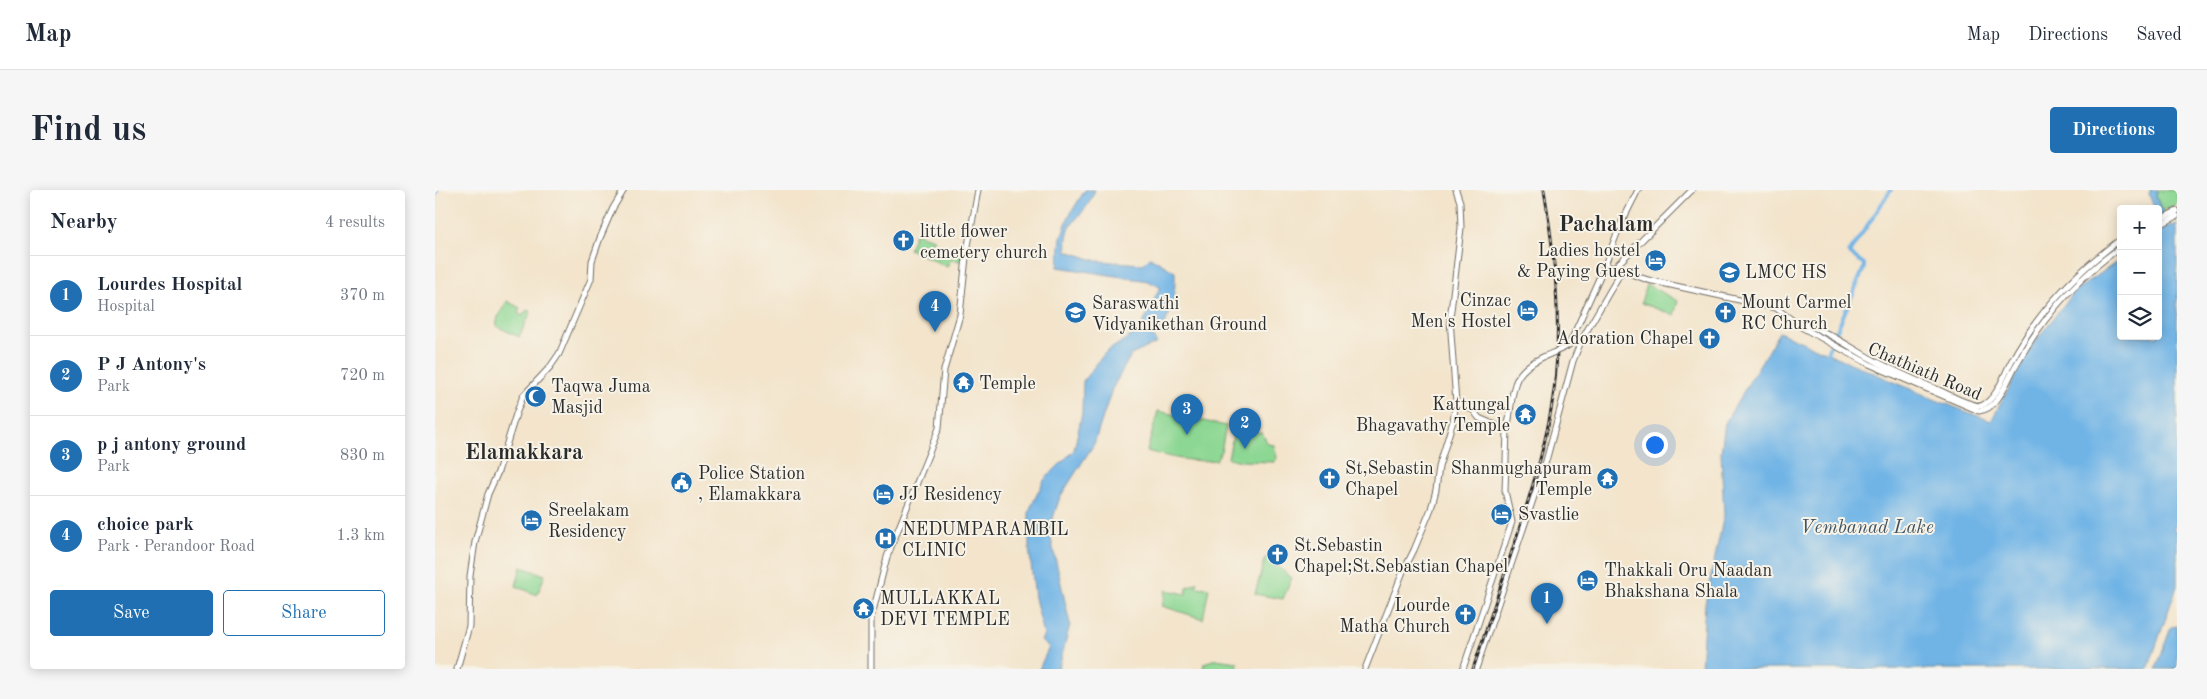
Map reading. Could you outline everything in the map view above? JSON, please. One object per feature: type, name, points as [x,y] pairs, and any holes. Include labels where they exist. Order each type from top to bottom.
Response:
[{"type":"main road","points":[[457,669],[469,626],[470,576],[475,542],[488,494],[498,472],[523,396],[559,354],[591,279],[592,261],[603,230],[624,190]]},
{"type":"main road","points":[[871,669],[871,619],[887,557],[939,428],[944,370],[961,315],[966,257],[978,190]]},
{"type":"main road","points":[[1365,669],[1402,574],[1431,509],[1439,467],[1453,421],[1456,404],[1449,319],[1461,228],[1460,202],[1457,190]]},
{"type":"main road","points":[[1463,669],[1513,522],[1505,491],[1507,430],[1515,383],[1518,375],[1538,360],[1569,345],[1605,265],[1619,228],[1638,190]]},
{"type":"main road","points":[[1613,268],[1692,190]]},
{"type":"main road","points":[[2162,221],[2177,211]]},
{"type":"main road","points":[[2168,218],[2177,216]]},
{"type":"main road","name":"Chathiath Road","points":[[1621,272],[1781,310],[1791,320],[1825,335],[1868,358],[1968,403],[1981,406],[1993,398],[2020,346],[2069,283],[2094,258],[2117,242]]},
{"type":"main road","name":"Chathiath Road","points":[[1839,342],[1869,364],[1971,409],[1985,410],[1996,400],[2029,344],[2072,287],[2098,263],[2118,250]]},
{"type":"main road","points":[[1476,669],[1546,460],[1573,361],[1582,338],[1621,272],[1605,265]]},
{"type":"main road","points":[[1456,404],[1473,410],[1479,418],[1507,430]]},
{"type":"green space","points":[[2157,190],[2177,190],[2177,204],[2162,211],[2162,205],[2159,205],[2156,197]]},
{"type":"green space","points":[[915,233],[934,239],[926,257],[909,249]]},
{"type":"green space","points":[[933,245],[963,254],[961,261],[950,260],[947,267],[927,257]]},
{"type":"green space","points":[[1646,284],[1678,301],[1674,315],[1641,303]]},
{"type":"green space","points":[[507,301],[520,308],[518,313],[522,316],[527,310],[531,312],[519,337],[496,326],[498,317]]},
{"type":"green space","points":[[1158,411],[1226,426],[1221,451],[1216,460],[1190,460],[1147,451]]},
{"type":"green space","points":[[1235,427],[1262,433],[1268,444],[1274,445],[1277,458],[1274,462],[1242,461],[1228,458]]},
{"type":"green space","points":[[1265,558],[1271,558],[1275,565],[1292,578],[1283,599],[1255,594]]},
{"type":"green space","points":[[521,567],[545,575],[537,595],[516,586]]},
{"type":"green space","points":[[1198,582],[1196,587],[1209,588],[1203,619],[1162,606],[1166,590],[1186,594],[1187,587]]},
{"type":"green space","points":[[1216,659],[1237,662],[1238,669],[1203,669],[1204,663]]},
{"type":"water","points":[[1085,190],[1095,190],[1086,208],[1070,228],[1067,251],[1097,261],[1143,264],[1150,257],[1175,272],[1174,296],[1171,310],[1165,323],[1160,330],[1150,333],[1157,343],[1131,355],[1112,389],[1094,444],[1060,497],[1049,530],[1070,624],[1059,667],[1057,669],[1039,669],[1049,647],[1041,641],[1044,635],[1035,598],[1029,547],[1029,511],[1044,480],[1074,450],[1082,414],[1083,381],[1105,353],[1132,335],[1141,334],[1139,332],[1160,287],[1148,281],[1058,267],[1061,237],[1069,216]]},
{"type":"water","name":"Vembanad Lake","points":[[2150,190],[2157,190],[2156,197],[2159,205],[2153,205],[2149,195]]},
{"type":"water","name":"Vembanad Lake","points":[[2162,211],[2169,227],[2177,224],[2177,523],[2173,529],[2177,531],[2177,586],[2148,669],[1701,669],[1705,604],[1724,515],[1721,453],[1725,423],[1779,332],[1936,400],[1991,421],[2033,344],[2074,292],[2117,262],[2117,340],[2162,340],[2162,231],[2165,229],[2162,223]]},
{"type":"water","points":[[2177,626],[2177,669],[2156,669],[2171,627]]},
{"type":"waterway","points":[[435,195],[437,190]]},
{"type":"waterway","points":[[1827,353],[1864,268],[1864,264],[1849,253],[1891,190]]},
{"type":"railway","points":[[1473,669],[1535,477],[1548,425],[1554,390],[1557,340],[1556,290],[1544,190]]},
{"type":"place","name":"little flower cemetery church","points":[[904,241]]},
{"type":"place","name":"Ladies hostel & Paying Guest","points":[[1656,260]]},
{"type":"place","name":"LMCC HS","points":[[1729,272]]},
{"type":"place","name":"Cinzac Men's Hostel","points":[[1527,310]]},
{"type":"place","name":"Mount Carmel RC Church","points":[[1725,312]]},
{"type":"place","name":"Saraswathi Vidyanikethan Ground","points":[[1076,313]]},
{"type":"place","name":"choice park","points":[[935,332]]},
{"type":"place","name":"Adoration Chapel","points":[[1709,338]]},
{"type":"place","name":"Temple","points":[[963,383]]},
{"type":"place","name":"Taqwa Juma Masjid","points":[[535,396]]},
{"type":"place","name":"Kattungal Bhagavathy Temple","points":[[1526,414]]},
{"type":"place","name":"p j antony ground","points":[[1187,435]]},
{"type":"place","name":"P J Antony's","points":[[1245,449]]},
{"type":"place","name":"St,Sebastin Chapel","points":[[1329,478]]},
{"type":"place","name":"Shanmughapuram Temple","points":[[1608,478]]},
{"type":"place","name":"Police Station , Elamakkara","points":[[682,483]]},
{"type":"place","name":"JJ Residency","points":[[883,494]]},
{"type":"place","name":"Svastlie","points":[[1502,514]]},
{"type":"place","name":"Sreelakam Residency","points":[[532,520]]},
{"type":"place","name":"NEDUMPARAMBIL CLINIC","points":[[886,539]]},
{"type":"place","name":"St.Sebastin Chapel;St.Sebastian Chapel","points":[[1278,555]]},
{"type":"place","name":"Thakkali Oru Naadan Bhakshana Shala","points":[[1588,580]]},
{"type":"place","name":"MULLAKKAL DEVI TEMPLE","points":[[864,608]]},
{"type":"place","name":"Lourde Matha Church","points":[[1466,615]]},
{"type":"place","name":"Lourdes Hospital","points":[[1547,624]]},
{"type":"district","name":"Pachalam","points":[[1606,223]]},
{"type":"district","name":"Elamakkara","points":[[524,451]]}]
